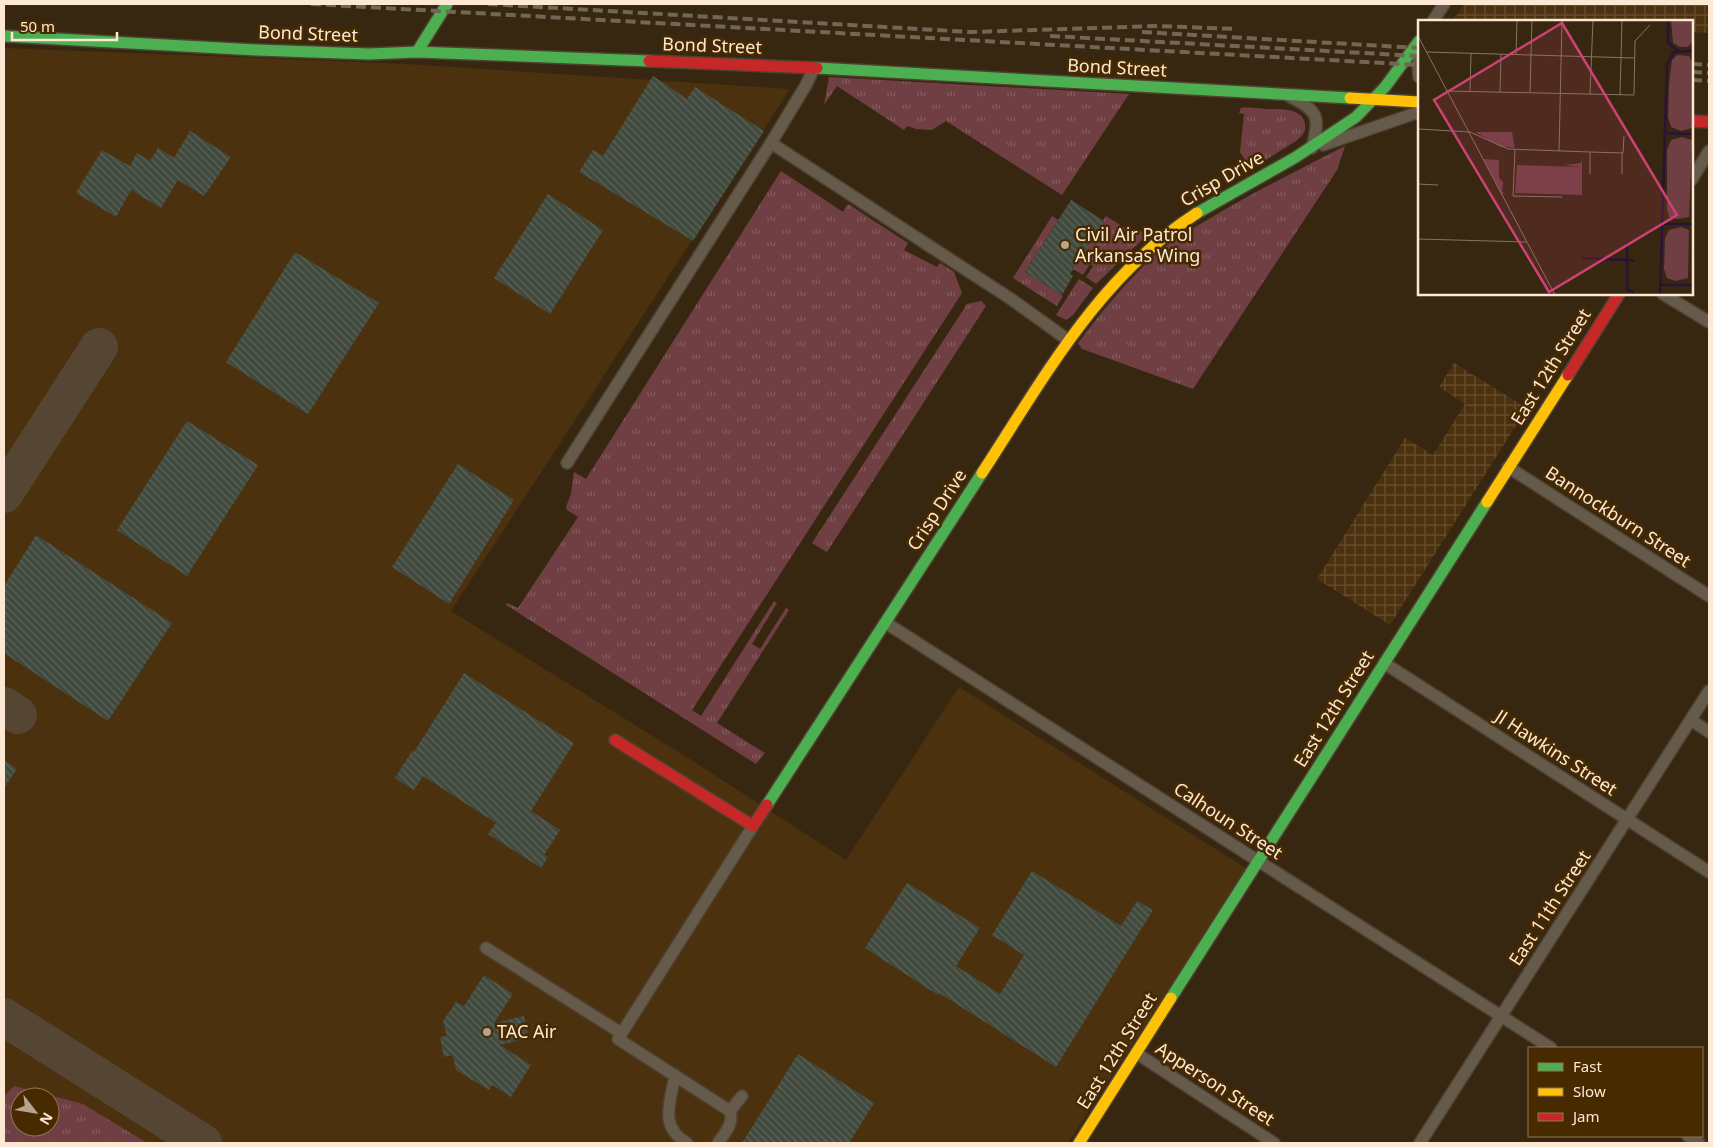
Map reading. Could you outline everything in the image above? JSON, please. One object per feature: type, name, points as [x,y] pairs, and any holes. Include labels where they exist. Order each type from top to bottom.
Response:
[{"type":"street","points":[[417,52],[447,4]]},
{"type":"street","points":[[1434,20],[1444,4]]},
{"type":"street","name":"Bond Street","points":[[4,36],[266,51],[515,55],[814,68],[1418,102]]},
{"type":"street","name":"Crisp Drive","points":[[754,826],[1068,340],[1098,298],[1123,271],[1150,247],[1204,208],[1312,148],[1361,113],[1403,64],[1418,42]]},
{"type":"street","points":[[567,463],[771,143],[806,85],[814,68]]},
{"type":"street","points":[[1285,94],[1308,106],[1316,116],[1317,128],[1312,148]]},
{"type":"street","name":"Crisp Drive","points":[[1312,148],[1418,112]]},
{"type":"street","points":[[1693,121],[1709,122]]},
{"type":"street","points":[[771,143],[1011,299],[1068,340]]},
{"type":"street","points":[[1693,177],[1709,151]]},
{"type":"street","name":"East 12th Street","points":[[1079,1143],[1618,295]]},
{"type":"street","points":[[1665,295],[1709,322]]},
{"type":"street","name":"Bannockburn Street","points":[[1508,467],[1709,596]]},
{"type":"street","name":"Calhoun Street","points":[[886,623],[1549,1047]]},
{"type":"street","name":"Jl Hawkins Street","points":[[1384,663],[1709,872]]},
{"type":"street","name":"East 11th Street","points":[[1420,1143],[1709,691]]},
{"type":"street","points":[[1691,720],[1709,732]]},
{"type":"street","points":[[615,740],[754,826],[618,1038],[730,1110],[732,1116],[730,1124],[718,1143]]},
{"type":"street","points":[[486,948],[621,1033]]},
{"type":"street","name":"Apperson Street","points":[[1136,1054],[1274,1143]]},
{"type":"street","points":[[675,1075],[668,1113],[669,1124],[680,1139],[687,1143]]},
{"type":"street","points":[[730,1110],[742,1096]]},
{"type":"shaded area","points":[[1464,4],[1709,4],[1709,33],[1693,32],[1693,20],[1454,20]]},
{"type":"shaded area","points":[[4,48],[406,64],[790,89],[451,611],[688,758],[846,860],[959,687],[1247,869],[1068,1143],[4,1143]]},
{"type":"shaded area","points":[[1454,363],[1527,408],[1390,625],[1317,579],[1405,438],[1433,455],[1465,404],[1439,387]]},
{"type":"green space","points":[[829,77],[1129,94],[1062,195],[946,121],[932,130],[916,129],[907,126],[904,130],[837,86],[824,105]]},
{"type":"green space","points":[[1241,108],[1290,110],[1304,119],[1304,132],[1296,141],[1251,169],[1240,152],[1244,114],[1239,113]]},
{"type":"green space","points":[[1345,146],[1337,170],[1193,389],[1082,349],[1078,343],[1096,320],[1135,275],[1162,249],[1241,200]]},
{"type":"green space","points":[[781,171],[843,212],[848,204],[908,243],[904,250],[937,267],[940,263],[954,272],[962,293],[692,710],[701,716],[774,601],[777,603],[752,644],[760,649],[786,608],[789,610],[717,723],[765,753],[756,764],[506,605],[507,603],[518,608],[578,517],[567,510],[566,507],[571,494],[574,472],[586,479]]},
{"type":"green space","points":[[1052,216],[1058,220],[1025,272],[1063,296],[1057,306],[1013,278]]},
{"type":"green space","points":[[1106,216],[1136,235],[1139,230],[1147,235],[1096,284],[1086,277],[1093,266],[1090,264],[1083,275],[1073,269]]},
{"type":"green space","points":[[1079,279],[1093,288],[1073,315],[1066,320],[1056,315]]},
{"type":"green space","points":[[981,301],[986,306],[827,552],[812,543],[967,304]]},
{"type":"green space","points":[[10,1090],[10,1137],[60,1137],[60,1098],[83,1104],[147,1143],[4,1143],[4,1096]]},
{"type":"building","points":[[653,76],[687,99],[695,87],[764,131],[693,241],[579,172],[593,150],[603,156]]},
{"type":"building","points":[[190,131],[231,157],[204,196],[178,180],[161,208],[131,190],[116,217],[76,193],[102,150],[130,166],[137,153],[150,161],[158,148],[174,158]]},
{"type":"building","points":[[548,194],[603,230],[550,314],[494,278]]},
{"type":"building","name":"Civil Air Patrol Arkansas Wing","points":[[1071,200],[1104,221],[1070,274],[1073,276],[1062,295],[1025,272]]},
{"type":"building","points":[[295,252],[379,303],[308,414],[226,362]]},
{"type":"building","points":[[187,421],[258,465],[187,576],[117,530]]},
{"type":"building","points":[[458,464],[514,500],[449,604],[392,567]]},
{"type":"building","points":[[36,535],[172,623],[108,721],[4,653],[4,586]]},
{"type":"building","points":[[464,673],[574,743],[531,811],[560,830],[544,855],[548,857],[541,868],[488,834],[496,823],[423,776],[414,790],[395,778],[412,751],[414,752]]},
{"type":"building","points":[[4,760],[17,769],[4,788]]},
{"type":"building","points":[[1032,871],[1121,926],[1137,901],[1153,910],[1056,1067],[865,948],[907,883],[980,928],[956,966],[1000,994],[1024,955],[992,935]]},
{"type":"building","name":"TAC Air","points":[[484,975],[513,994],[494,1023],[524,1016],[529,1038],[500,1045],[531,1065],[511,1097],[492,1085],[489,1090],[456,1070],[453,1055],[444,1057],[440,1037],[447,1036],[443,1021],[456,1002],[464,1006]]},
{"type":"building","points":[[798,1054],[874,1103],[849,1143],[742,1143]]},
{"type":"taxiway","points":[[4,494],[99,347]]},
{"type":"taxiway","points":[[4,706],[18,715]]},
{"type":"taxiway","points":[[4,1017],[203,1143]]},
{"type":"railway","points":[[311,4],[1418,65]]},
{"type":"railway","points":[[488,4],[971,32],[1158,26],[1236,29]]},
{"type":"railway","points":[[1142,32],[1418,48]]},
{"type":"railway","points":[[1050,36],[1418,56]]},
{"type":"railway","points":[[1693,64],[1709,65]]},
{"type":"railway","points":[[1693,72],[1709,73]]},
{"type":"railway","points":[[1693,80],[1709,81]]},
{"type":"traffic: fast","points":[[417,52],[447,4]]},
{"type":"traffic: fast","points":[[4,36],[257,50],[369,54],[417,52],[649,61]]},
{"type":"traffic: fast","points":[[1197,213],[1296,157],[1356,117],[1385,87],[1418,42]]},
{"type":"traffic: fast","points":[[817,68],[1350,98]]},
{"type":"traffic: fast","points":[[767,805],[982,473]]},
{"type":"traffic: fast","points":[[1171,998],[1487,502]]},
{"type":"traffic: slow","points":[[1350,98],[1418,102]]},
{"type":"traffic: slow","points":[[982,473],[1051,366],[1102,298],[1162,238],[1197,213]]},
{"type":"traffic: slow","points":[[1487,502],[1568,375]]},
{"type":"traffic: slow","points":[[1079,1143],[1171,998]]},
{"type":"traffic: jam","points":[[649,61],[817,68]]},
{"type":"traffic: jam","points":[[1693,121],[1709,122]]},
{"type":"traffic: jam","points":[[1568,375],[1618,295]]},
{"type":"traffic: jam","points":[[615,740],[753,826],[767,805]]},
{"type":"place","name":"Civil Air Patrol Arkansas Wing","points":[[1065,245]]},
{"type":"place","name":"TAC Air","points":[[487,1032]]}]
